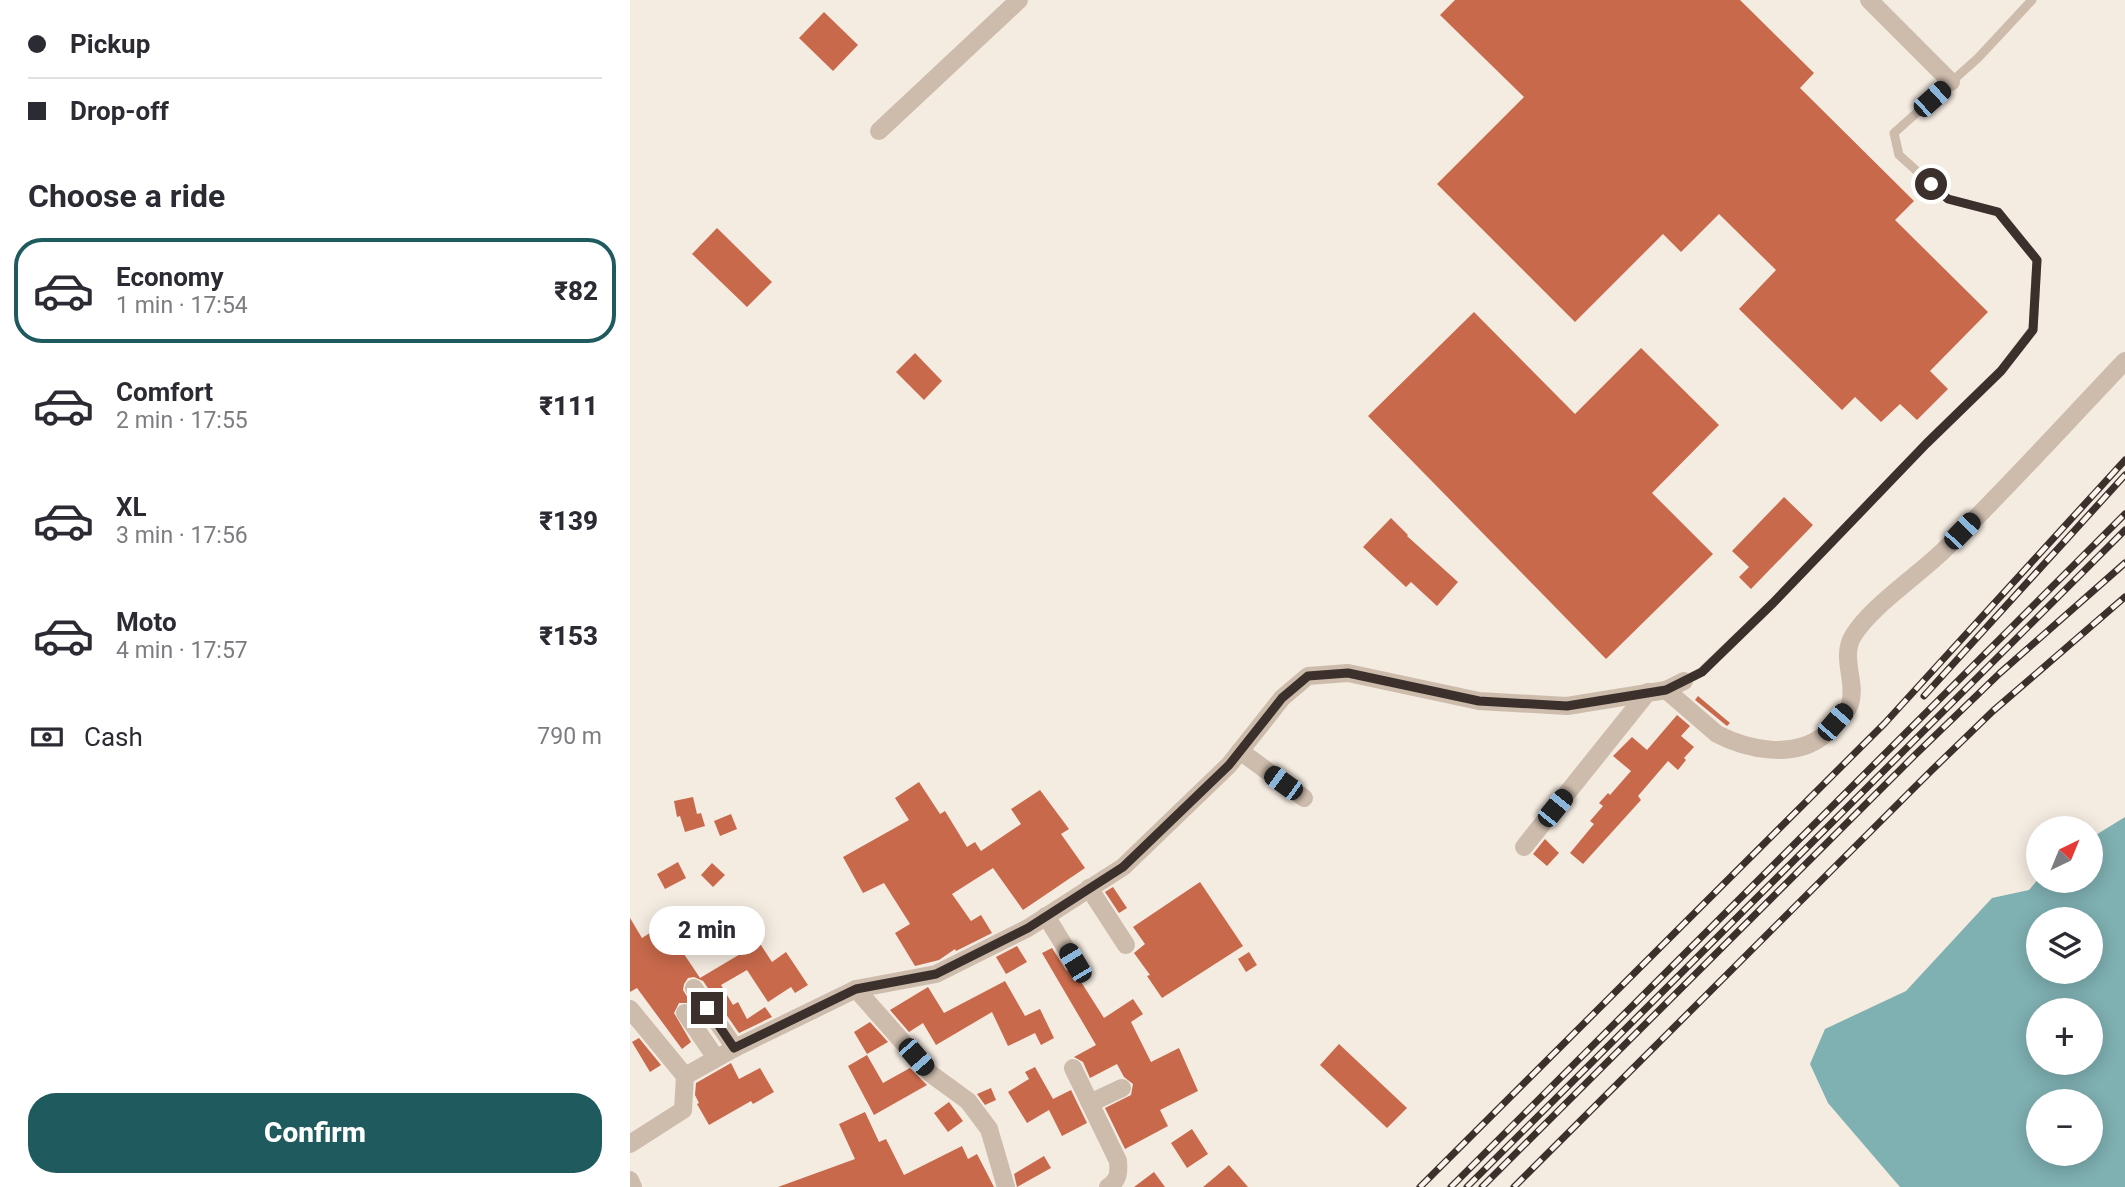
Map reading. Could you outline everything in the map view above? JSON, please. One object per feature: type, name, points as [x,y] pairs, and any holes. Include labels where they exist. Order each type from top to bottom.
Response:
[{"type":"street","points":[[879,131],[1019,0]]},
{"type":"street","points":[[1869,0],[1951,82]]},
{"type":"street","points":[[1666,690],[1726,739],[1762,749],[1785,750],[1811,743],[1823,735],[1849,706],[1851,695],[1847,652],[1852,637],[1865,621],[1944,550],[2125,361]]},
{"type":"street","points":[[685,1076],[734,1048],[856,989],[936,974],[1028,928],[1123,867],[1229,765],[1282,698],[1308,676],[1348,673],[1479,701],[1567,706],[1666,690],[1684,681]]},
{"type":"street","points":[[1524,847],[1648,692]]},
{"type":"street","points":[[1240,751],[1304,798]]},
{"type":"street","points":[[1089,888],[1126,945]]},
{"type":"street","points":[[1046,916],[1075,963]]},
{"type":"street","points":[[694,988],[734,1048]]},
{"type":"street","points":[[856,989],[931,1074],[968,1101],[989,1129],[1006,1187]]},
{"type":"street","points":[[630,1009],[685,1076],[683,1110],[630,1144]]},
{"type":"street","points":[[685,1013],[716,1058]]},
{"type":"street","points":[[1073,1068],[1118,1161],[1119,1174],[1114,1184],[1108,1187]]},
{"type":"street","points":[[1090,1103],[1122,1088]]},
{"type":"street","points":[[630,1180],[633,1187]]},
{"type":"lane","points":[[1684,681],[1702,672],[1773,603],[1926,444],[2001,371],[2033,330],[2037,260],[1998,212],[1948,199],[1899,155],[1894,134],[1978,58],[2032,0]]},
{"type":"water","points":[[2125,817],[2125,1187],[1900,1187],[1828,1103],[1810,1064],[1825,1029],[1906,991],[1992,898],[2026,891],[2026,893],[2103,893],[2104,830]]},
{"type":"building","points":[[1455,0],[1740,0],[1814,73],[1800,88],[1914,201],[1895,220],[1988,312],[1930,371],[1948,389],[1917,420],[1900,404],[1881,422],[1855,397],[1842,410],[1739,309],[1776,270],[1719,214],[1681,252],[1663,234],[1575,322],[1437,184],[1524,97],[1440,15]]},
{"type":"building","points":[[824,12],[858,45],[833,71],[799,38]]},
{"type":"building","points":[[717,228],[772,282],[747,307],[692,254]]},
{"type":"building","points":[[1474,312],[1575,414],[1641,348],[1719,425],[1652,493],[1713,554],[1606,659],[1368,416]]},
{"type":"building","points":[[915,353],[942,381],[924,400],[896,372]]},
{"type":"building","points":[[1784,497],[1813,525],[1751,589],[1739,577],[1749,567],[1732,551]]},
{"type":"building","points":[[1391,518],[1458,582],[1437,606],[1411,582],[1406,587],[1363,547]]},
{"type":"building","points":[[1698,696],[1730,723],[1727,726],[1695,700]]},
{"type":"building","points":[[1677,715],[1690,726],[1681,736],[1694,747],[1684,758],[1686,760],[1678,770],[1668,761],[1638,796],[1641,800],[1583,864],[1570,853],[1594,824],[1590,821],[1603,806],[1599,803],[1608,793],[1610,795],[1631,771],[1613,756],[1632,737],[1647,750]]},
{"type":"building","points":[[919,782],[940,814],[945,811],[967,847],[975,842],[981,851],[1021,824],[1011,809],[1040,790],[1069,829],[1061,834],[1085,868],[1023,910],[993,868],[952,894],[971,921],[981,915],[992,933],[956,951],[955,949],[939,960],[915,966],[895,933],[910,924],[884,883],[863,893],[843,857],[909,820],[895,798]]},
{"type":"building","points":[[693,797],[697,814],[701,813],[705,826],[685,832],[680,816],[677,817],[674,801]]},
{"type":"building","points":[[731,814],[737,829],[720,836],[714,821]]},
{"type":"building","points":[[1545,839],[1559,853],[1547,866],[1533,854]]},
{"type":"building","points":[[678,862],[686,878],[665,889],[657,874]]},
{"type":"building","points":[[712,863],[725,875],[713,887],[701,875]]},
{"type":"building","points":[[1200,882],[1243,946],[1162,998],[1134,953],[1145,944],[1133,927]]},
{"type":"building","points":[[1113,887],[1127,908],[1119,913],[1105,892]]},
{"type":"building","points":[[630,918],[642,938],[664,924],[700,978],[747,950],[741,942],[753,933],[772,962],[786,952],[808,985],[795,993],[791,987],[768,1002],[747,970],[721,985],[733,1005],[738,1002],[747,1019],[765,1007],[772,1017],[739,1033],[703,981],[694,977],[688,978],[683,990],[691,1003],[679,1003],[674,1013],[691,1042],[682,1049],[637,988],[630,992]]},
{"type":"building","points":[[1017,946],[1027,962],[1006,974],[996,957]]},
{"type":"building","points":[[1052,948],[1066,970],[1076,974],[1104,1018],[1133,999],[1143,1014],[1131,1022],[1151,1062],[1179,1048],[1198,1091],[1160,1110],[1168,1126],[1125,1149],[1105,1108],[1131,1095],[1133,1084],[1124,1077],[1117,1064],[1090,1078],[1083,1062],[1074,1057],[1096,1045],[1042,953]]},
{"type":"building","points":[[1249,952],[1257,965],[1246,972],[1238,959]]},
{"type":"building","points":[[1005,981],[1025,1016],[1040,1009],[1054,1038],[1041,1045],[1035,1033],[1008,1046],[992,1012],[936,1045],[923,1023],[909,1032],[890,1010],[928,987],[944,1013]]},
{"type":"building","points":[[870,1022],[888,1042],[867,1054],[854,1032]]},
{"type":"building","points":[[639,1038],[661,1065],[650,1072],[632,1042]]},
{"type":"building","points":[[1339,1044],[1407,1108],[1387,1128],[1320,1065]]},
{"type":"building","points":[[867,1055],[883,1083],[910,1068],[927,1085],[874,1115],[848,1066]]},
{"type":"building","points":[[731,1063],[739,1079],[760,1068],[774,1092],[753,1104],[751,1101],[709,1125],[697,1104],[696,1083]]},
{"type":"building","points":[[1035,1067],[1053,1099],[1071,1090],[1087,1123],[1062,1136],[1049,1110],[1027,1123],[1008,1092],[1029,1079],[1025,1072]]},
{"type":"building","points":[[991,1088],[996,1100],[985,1105],[977,1094]]},
{"type":"building","points":[[949,1102],[963,1121],[948,1132],[934,1113]]},
{"type":"building","points":[[865,1112],[879,1142],[886,1139],[904,1175],[962,1146],[968,1159],[977,1154],[994,1187],[778,1187],[855,1159],[839,1124]]},
{"type":"building","points":[[1192,1129],[1208,1154],[1187,1168],[1171,1143]]},
{"type":"building","points":[[1044,1156],[1051,1168],[1017,1187],[1014,1174]]},
{"type":"building","points":[[1229,1165],[1248,1187],[1203,1187],[1215,1177]]},
{"type":"building","points":[[1154,1172],[1165,1187],[1134,1187]]},
{"type":"railway","points":[[1420,1187],[1885,723],[2125,460]]},
{"type":"railway","points":[[1924,696],[2125,475]]},
{"type":"railway","points":[[1451,1187],[2125,514]]},
{"type":"railway","points":[[1467,1187],[2125,530]]},
{"type":"railway","points":[[1482,1187],[1916,754],[2000,673],[2125,563]]},
{"type":"railway","points":[[1514,1187],[1993,711],[2125,597]]},
{"type":"route","points":[[707,1008],[734,1048],[856,989],[936,974],[1028,928],[1123,867],[1229,765],[1282,698],[1308,676],[1348,673],[1422,691],[1479,701],[1567,706],[1666,690],[1702,672],[2001,371],[2033,330],[2037,260],[1998,212],[1948,199],[1931,184]]}]
